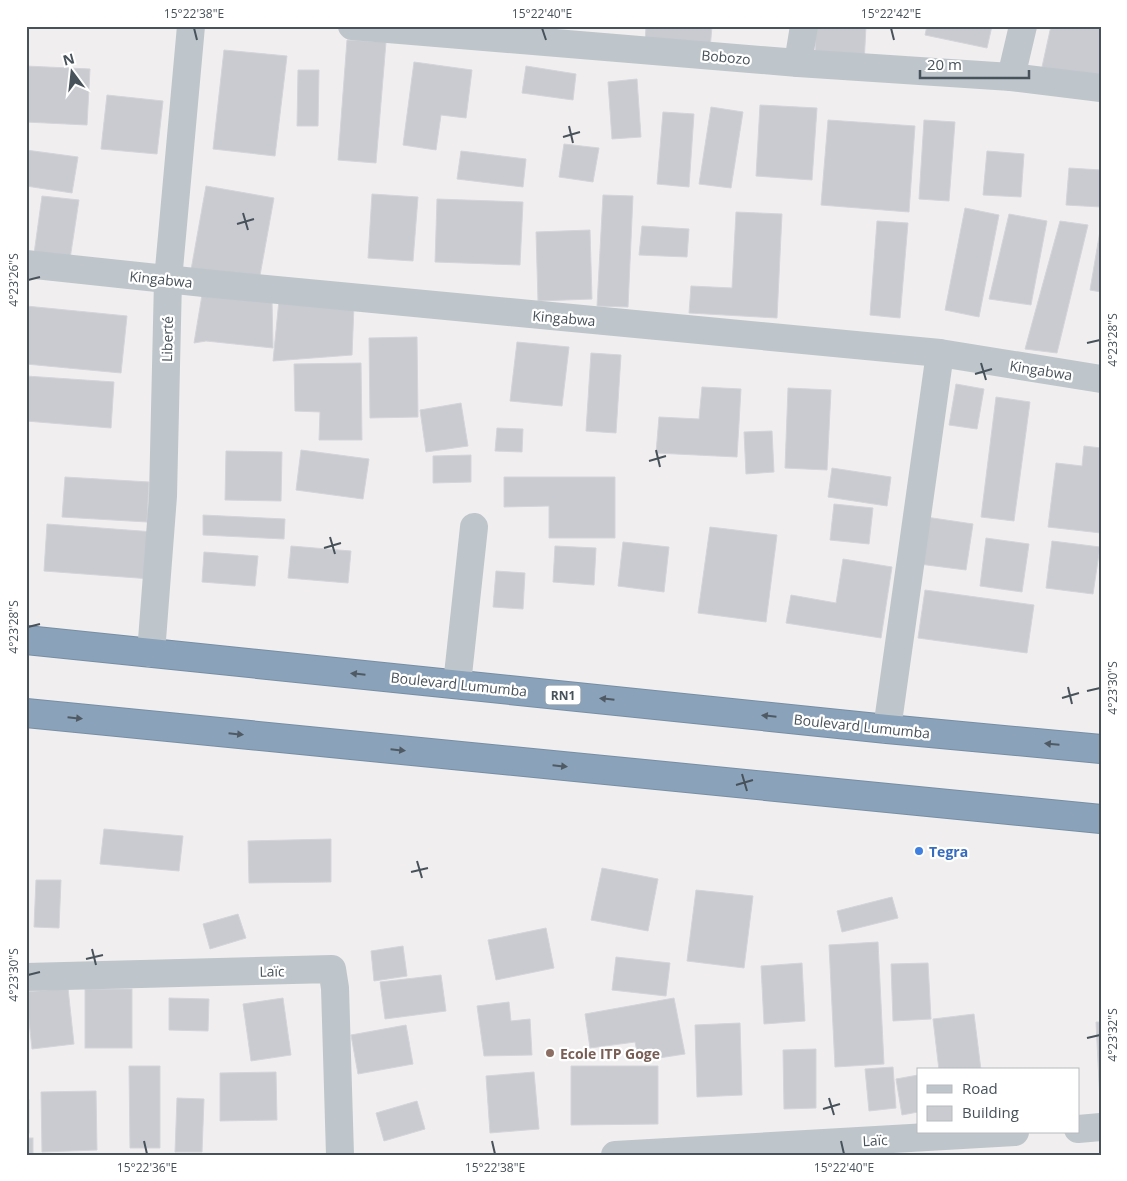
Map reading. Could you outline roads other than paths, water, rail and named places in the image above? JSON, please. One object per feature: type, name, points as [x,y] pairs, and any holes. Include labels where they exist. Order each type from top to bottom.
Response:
[{"type":"highway","name":"Boulevard Lumumba","points":[[26,640],[887,729],[1101,749]]},
{"type":"highway","points":[[26,712],[1101,819]]},
{"type":"street","name":"Liberté","points":[[151,653],[164,496],[168,280],[191,26]]},
{"type":"street","name":"Bobozo","points":[[352,26],[798,63],[1011,77],[1101,88]]},
{"type":"street","points":[[798,63],[804,26]]},
{"type":"street","points":[[1011,77],[1023,26]]},
{"type":"street","name":"Kingabwa","points":[[26,264],[168,280],[940,354],[1101,380]]},
{"type":"street","points":[[887,729],[940,354]]},
{"type":"street","points":[[457,684],[474,527]]},
{"type":"street","name":"Laïc","points":[[26,976],[332,969],[335,988],[340,1155]]},
{"type":"street","points":[[1080,1129],[1101,1127]]},
{"type":"street","name":"Laïc","points":[[615,1155],[980,1134]]},
{"type":"place","name":"Tegra","points":[[919,851]]},
{"type":"place","name":"Ecole ITP Goge","points":[[550,1053]]}]
